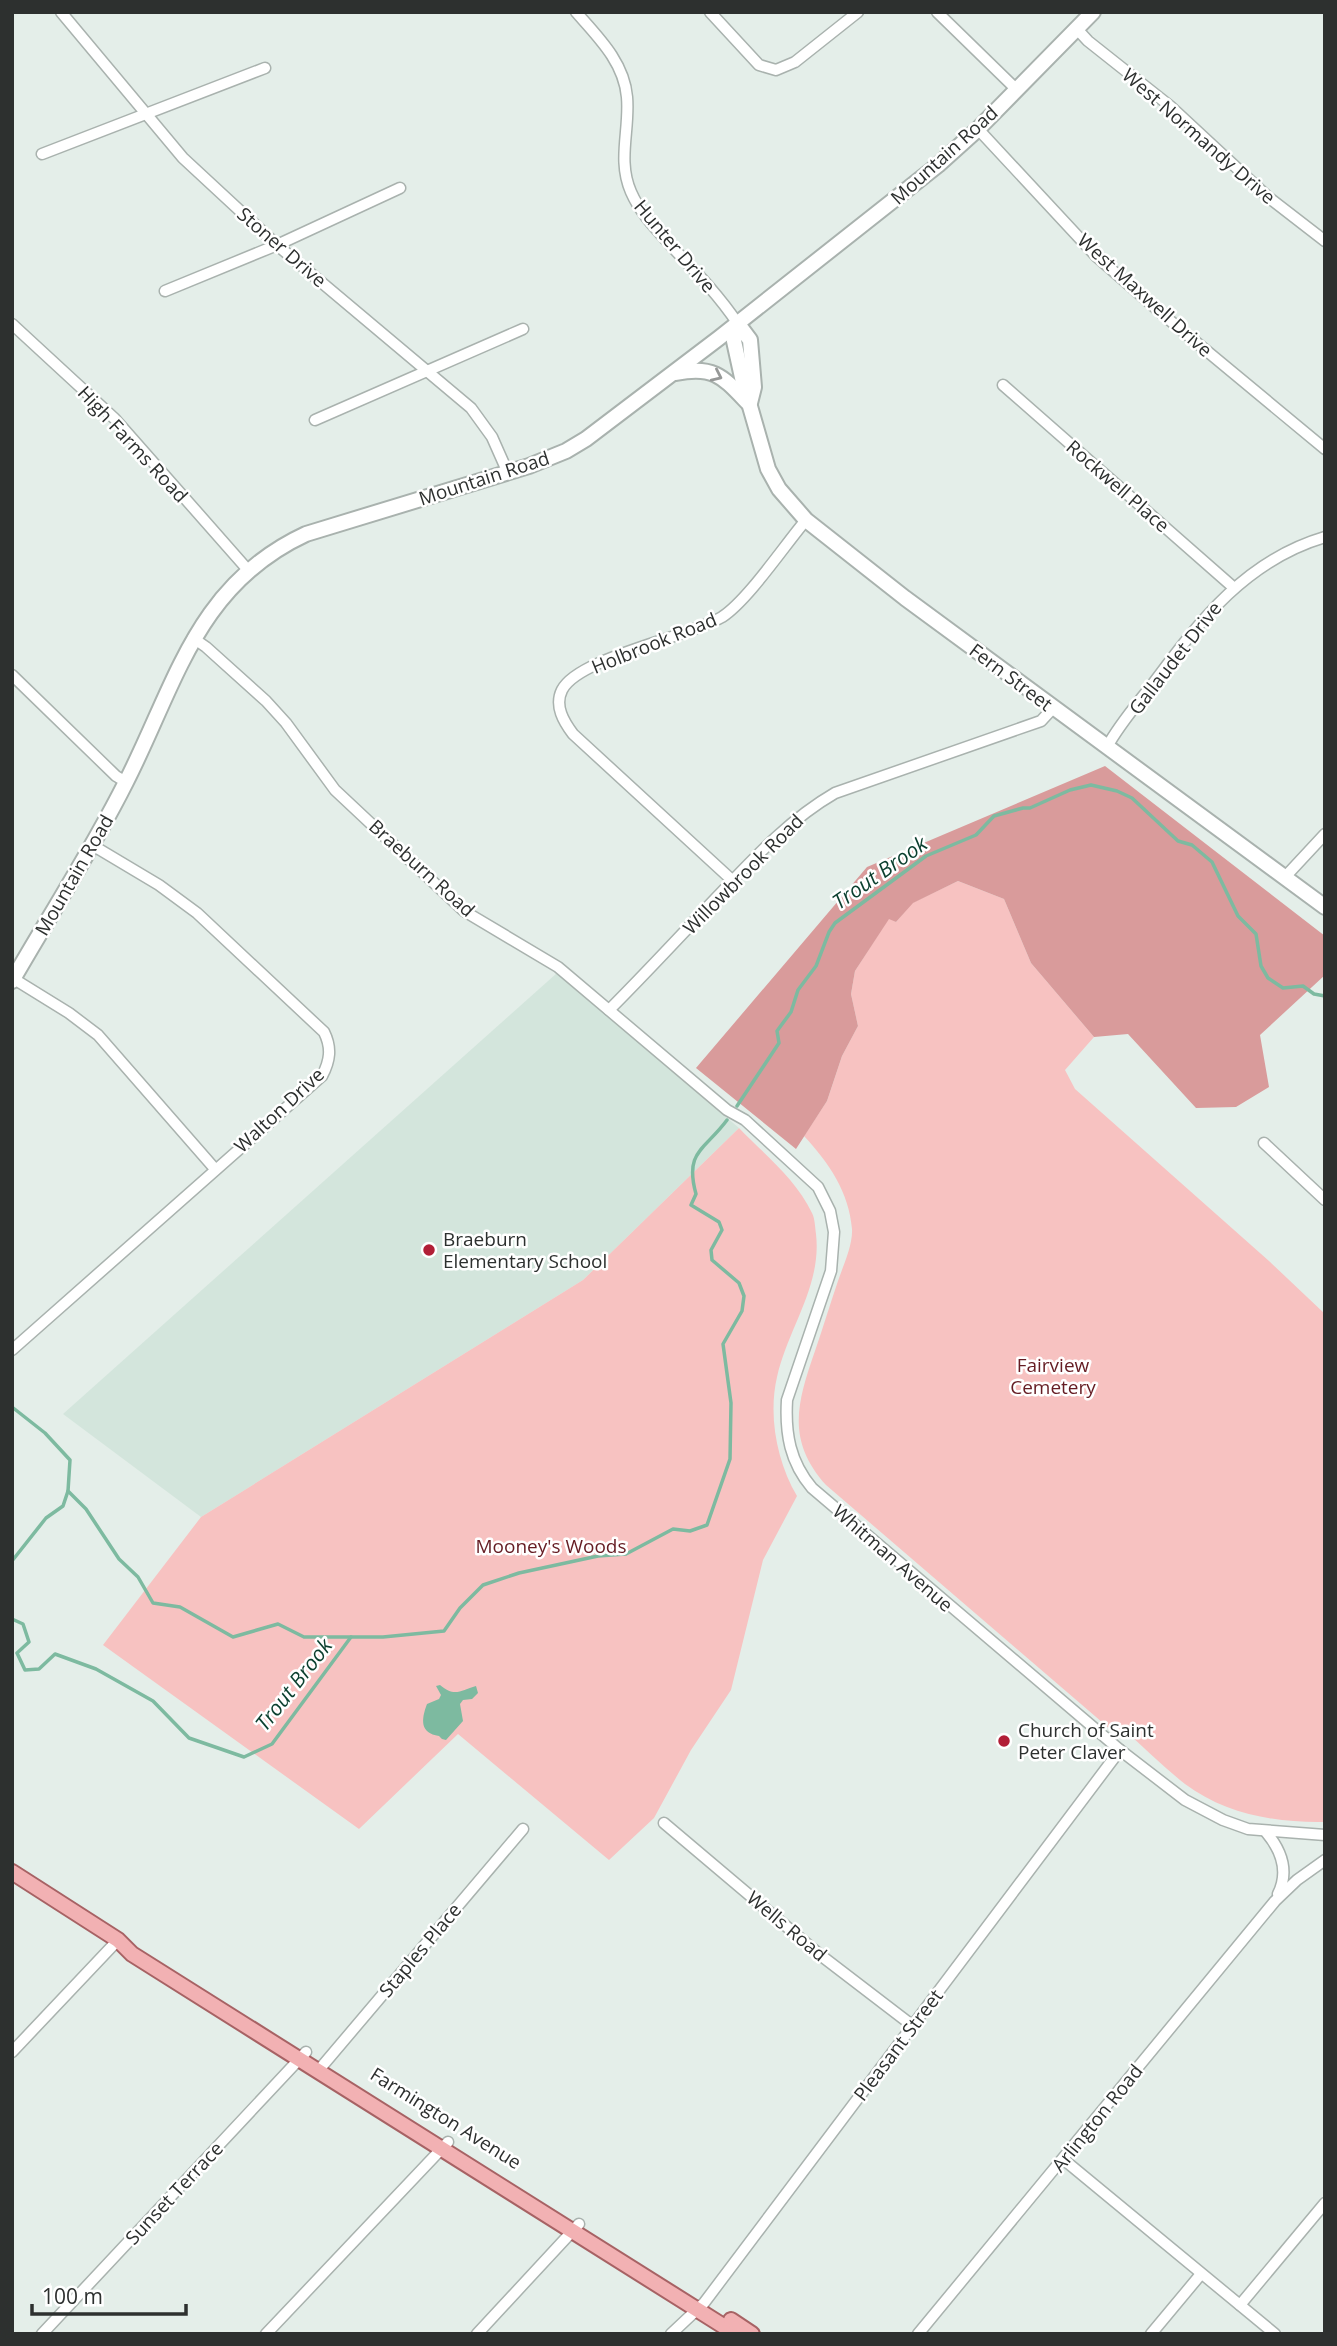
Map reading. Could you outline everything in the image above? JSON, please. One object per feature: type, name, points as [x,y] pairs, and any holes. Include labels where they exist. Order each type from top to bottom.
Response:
[{"type":"main road","name":"Mountain Road","points":[[13,980],[126,782],[193,638],[218,603],[248,570],[279,548],[306,534],[508,473],[548,459],[586,439],[738,324],[938,166],[1093,12]]},
{"type":"main road","name":"Fern Street","points":[[738,324],[750,340],[754,387],[750,405],[768,468],[779,489],[806,520],[866,569],[1325,907]]},
{"type":"main road","points":[[674,373],[701,370],[717,373],[750,405]]},
{"type":"main road","name":"Farmington Avenue","points":[[12,1872],[118,1940],[132,1954],[303,2055],[701,2306],[752,2334]]},
{"type":"main road","name":"Farmington Avenue","points":[[701,2306],[736,2334]]},
{"type":"street","name":"Stoner Drive","points":[[61,12],[183,158],[277,245],[482,421],[508,473]]},
{"type":"street","name":"Hunter Drive","points":[[576,12],[613,56],[624,81],[627,111],[623,161],[632,194],[641,211],[716,294],[738,324]]},
{"type":"street","points":[[710,12],[759,65],[776,70],[795,62],[858,12]]},
{"type":"street","points":[[937,12],[1016,89]]},
{"type":"street","name":"West Normandy Drive","points":[[1076,29],[1170,106],[1268,197],[1325,241]]},
{"type":"street","points":[[42,154],[265,68]]},
{"type":"street","name":"West Maxwell Drive","points":[[978,129],[1096,256],[1325,449]]},
{"type":"street","points":[[166,291],[277,245],[400,188]]},
{"type":"street","name":"High Farms Road","points":[[12,324],[115,419],[248,570]]},
{"type":"street","points":[[315,420],[523,329]]},
{"type":"street","points":[[12,338],[24,336]]},
{"type":"street","name":"Rockwell Place","points":[[1003,385],[1233,587]]},
{"type":"street","name":"Holbrook Road","points":[[733,881],[573,734],[560,712],[560,699],[569,681],[588,668],[696,630],[722,617],[741,600],[806,520]]},
{"type":"street","name":"Gallaudet Drive","points":[[1107,747],[1192,632],[1233,587],[1269,562],[1325,537]]},
{"type":"street","name":"Braeburn Road","points":[[193,638],[266,701],[286,723],[335,790],[464,911],[558,967],[727,1110],[745,1119]]},
{"type":"street","points":[[12,675],[116,776],[126,782]]},
{"type":"street","name":"Willowbrook Road","points":[[609,1010],[795,819],[835,793],[1041,721],[1054,708]]},
{"type":"street","points":[[1285,877],[1325,834]]},
{"type":"street","name":"Walton Drive","points":[[12,1350],[322,1076],[329,1059],[328,1040],[324,1032],[197,913],[92,845]]},
{"type":"street","points":[[13,980],[69,1013],[98,1035],[215,1168]]},
{"type":"street","name":"Whitman Avenue","points":[[745,1119],[818,1187],[830,1211],[834,1232],[831,1271],[787,1400],[788,1439],[798,1469],[812,1488],[1154,1778],[1207,1813],[1234,1825],[1266,1832],[1325,1835]]},
{"type":"street","points":[[1264,1143],[1325,1200]]},
{"type":"street","name":"Pleasant Street","points":[[671,2334],[701,2306],[1120,1750]]},
{"type":"street","name":"Wells Road","points":[[664,1823],[819,1954],[913,2026]]},
{"type":"street","name":"Staples Place","points":[[321,2067],[523,1829]]},
{"type":"street","name":"Arlington Road","points":[[1266,1832],[1279,1851],[1284,1866],[1283,1881],[1275,1901]]},
{"type":"street","name":"Arlington Road","points":[[918,2334],[1275,1901],[1325,1860]]},
{"type":"street","points":[[12,2052],[118,1940]]},
{"type":"street","name":"Sunset Terrace","points":[[41,2334],[303,2055]]},
{"type":"street","points":[[266,2334],[445,2145]]},
{"type":"street","points":[[1063,2159],[1275,2334]]},
{"type":"street","points":[[1240,2305],[1325,2203]]},
{"type":"street","points":[[477,2334],[576,2228]]},
{"type":"street","points":[[1151,2334],[1201,2274]]},
{"type":"shaded area","points":[[1105,766],[1325,936],[1325,975],[1260,1035],[1269,1087],[1236,1107],[1196,1108],[1128,1034],[1094,1037],[1031,963],[1004,899],[958,881],[913,903],[896,922],[889,919],[855,971],[851,994],[858,1026],[842,1056],[827,1101],[796,1149],[696,1068],[867,867]]},
{"type":"shaded area","name":"Braeburn Elementary School","points":[[557,973],[739,1128],[583,1280],[201,1517],[63,1414]]},
{"type":"shaded area","points":[[440,1685],[454,1692],[476,1686],[478,1693],[460,1704],[463,1721],[446,1740],[428,1732],[424,1725],[427,1704],[439,1699],[441,1695],[436,1686]]},
{"type":"green space","name":"Fairview Cemetery","points":[[958,881],[1004,899],[1031,963],[1094,1037],[1065,1070],[1075,1089],[1325,1314],[1325,1822],[1288,1821],[1252,1815],[1217,1803],[1185,1784],[1123,1729],[1117,1735],[826,1485],[805,1452],[800,1437],[800,1404],[851,1242],[852,1229],[842,1190],[822,1157],[804,1136],[827,1101],[842,1056],[858,1026],[851,994],[855,971],[889,918],[896,922],[912,903]]},
{"type":"green space","name":"Mooney's Woods","points":[[739,1128],[797,1189],[815,1223],[814,1271],[782,1359],[774,1392],[776,1438],[784,1469],[797,1496],[763,1560],[731,1690],[691,1750],[654,1818],[609,1860],[458,1734],[359,1829],[103,1645],[201,1517],[583,1280]]},
{"type":"waterway","name":"Trout Brook","points":[[737,1106],[779,1043],[777,1031],[791,1012],[798,990],[816,966],[835,923],[926,856],[976,835],[994,816],[1030,808],[1070,790],[1091,785],[1117,791],[1132,798],[1178,841],[1192,845],[1212,862],[1238,916],[1256,934],[1261,966],[1268,978],[1283,988],[1303,986],[1314,994],[1325,996]]},
{"type":"waterway","name":"Trout Brook","points":[[12,1407],[45,1433],[70,1460],[68,1491],[86,1509],[119,1559],[138,1577],[153,1603],[180,1607],[233,1637],[278,1624],[304,1637],[383,1637],[444,1631],[460,1608],[483,1585],[519,1573],[598,1556],[626,1554],[673,1529],[690,1531],[707,1525],[730,1459],[731,1403],[723,1344],[742,1311],[744,1296],[739,1283],[712,1260],[711,1250],[722,1230],[719,1222],[691,1205],[696,1194],[693,1180],[695,1160],[727,1120]]},
{"type":"waterway","name":"Trout Brook","points":[[12,1561],[46,1518],[63,1506],[68,1491]]},
{"type":"waterway","name":"Trout Brook","points":[[12,1619],[23,1624],[29,1642],[17,1653],[25,1670],[39,1669],[55,1654],[96,1669],[153,1701],[189,1738],[244,1757],[272,1744],[351,1637]]},
{"type":"place","name":"Braeburn Elementary School","points":[[429,1250]]},
{"type":"place","name":"Church of Saint Peter Claver","points":[[1004,1741]]}]
